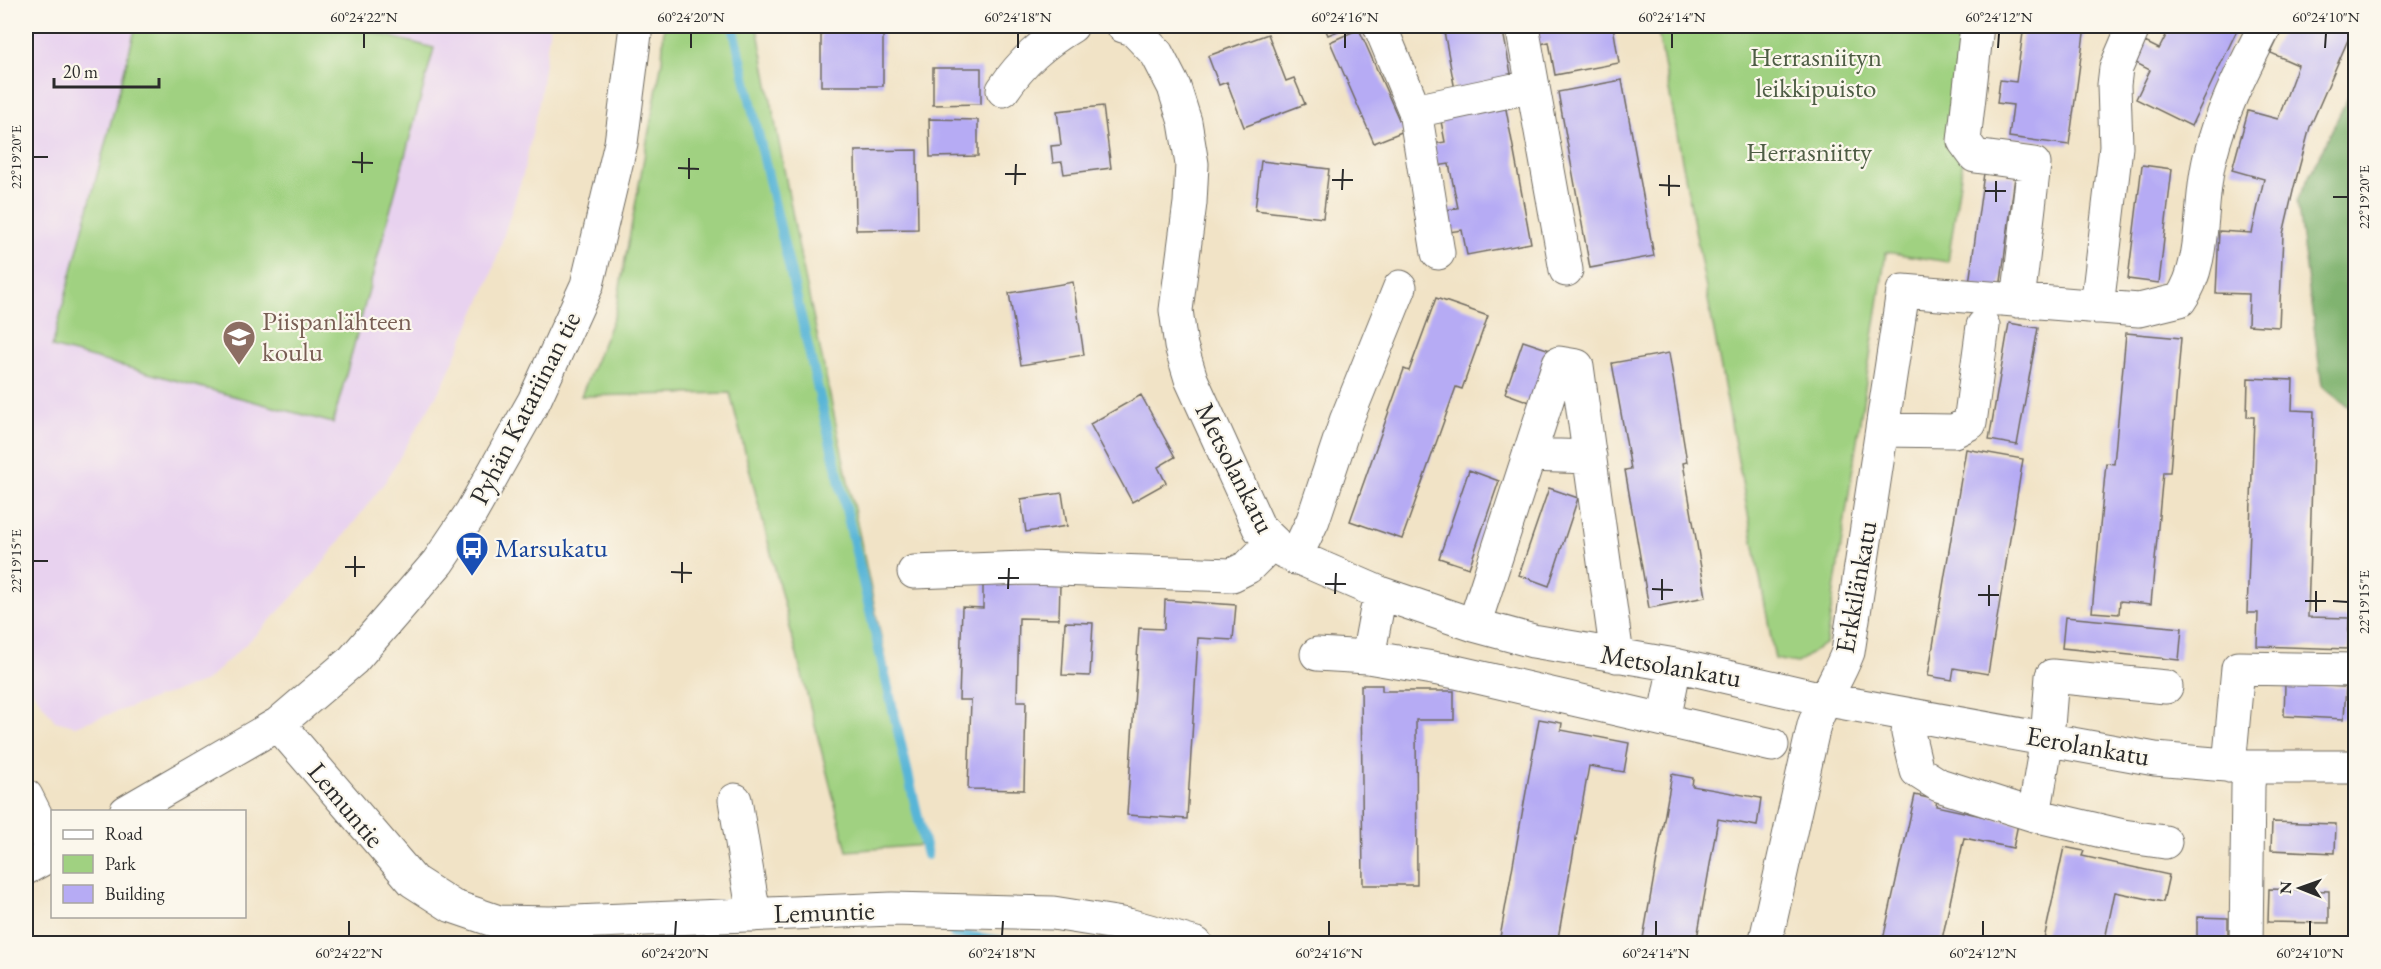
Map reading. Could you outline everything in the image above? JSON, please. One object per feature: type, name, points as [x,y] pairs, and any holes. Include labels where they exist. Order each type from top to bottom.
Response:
[{"type":"street","name":"Pyhän Katariinan tie","points":[[129,810],[278,724],[353,660],[438,562],[471,513],[534,401],[587,285],[621,143],[636,26]]},
{"type":"street","points":[[1003,90],[1020,65],[1043,43],[1072,26]]},
{"type":"street","name":"Metsolankatu","points":[[1123,26],[1134,29],[1157,54],[1174,87],[1185,122],[1192,164],[1190,203],[1176,310],[1181,346],[1191,379],[1259,528],[1283,551],[1380,593],[1474,625],[1533,641],[1675,665],[1823,699]]},
{"type":"street","points":[[1380,26],[1415,111],[1438,253]]},
{"type":"street","points":[[1522,26],[1566,270]]},
{"type":"street","points":[[1977,26],[1964,141],[1975,156],[2034,164],[2018,301],[2139,310],[2158,308],[2180,300],[2189,287],[2209,159],[2222,119],[2265,26]]},
{"type":"street","points":[[2097,307],[2116,147],[2114,85],[2116,68],[2134,26]]},
{"type":"street","points":[[1415,111],[1533,86]]},
{"type":"street","points":[[914,572],[1028,568],[1232,575],[1283,551],[1313,520],[1346,421],[1400,287]]},
{"type":"street","name":"Erkkilänkatu","points":[[1765,944],[1814,725],[1823,699],[1839,676],[1848,652],[1903,291],[2018,301]]},
{"type":"street","points":[[1882,430],[1954,431],[1970,423],[1983,326]]},
{"type":"street","points":[[1474,625],[1559,363],[1577,366],[1617,656]]},
{"type":"street","points":[[1528,455],[1590,457]]},
{"type":"street","points":[[1368,657],[1380,593]]},
{"type":"street","points":[[1524,687],[1533,641]]},
{"type":"street","points":[[1317,654],[1368,657],[1456,672],[1772,745]]},
{"type":"street","points":[[1664,720],[1675,665]]},
{"type":"street","points":[[2246,944],[2248,786],[2240,766],[2238,668],[2355,670]]},
{"type":"street","points":[[2034,815],[2047,739],[2052,676],[2166,687]]},
{"type":"street","name":"Eerolankatu","points":[[1823,699],[2155,759],[2240,766],[2355,767]]},
{"type":"street","points":[[1912,715],[1908,733],[1917,771],[1939,786],[2034,815],[2123,836],[2165,842]]},
{"type":"street","name":"Lemuntie","points":[[278,724],[412,881],[452,906],[500,922],[550,923],[892,909],[1053,913],[1128,925],[1196,944]]},
{"type":"street","points":[[26,796],[51,846]]},
{"type":"street","points":[[735,800],[754,915]]},
{"type":"street","points":[[26,868],[51,855]]},
{"type":"shaded area","name":"Piispanlähteen koulu","points":[[26,26],[550,26],[540,97],[524,171],[490,279],[443,384],[385,482],[316,572],[262,629],[206,681],[75,726],[55,721],[26,682]]},
{"type":"green space","points":[[136,26],[349,26],[434,48],[333,423],[52,347]]},
{"type":"green space","points":[[664,26],[757,26],[800,254],[925,845],[847,851],[730,393],[581,396],[615,314],[662,61]]},
{"type":"green space","name":"Herrasniitty","points":[[1657,26],[1981,26],[1982,32],[1948,262],[1886,252],[1826,643],[1797,663],[1775,659]]},
{"type":"green space","points":[[2355,83],[2356,412],[2322,385],[2297,201]]},
{"type":"building","points":[[821,26],[883,26],[883,86],[821,86]]},
{"type":"building","points":[[1324,26],[1350,26],[1328,35]]},
{"type":"building","points":[[1443,26],[1502,26],[1512,79],[1455,90]]},
{"type":"building","points":[[1533,26],[1613,26],[1619,63],[1555,75],[1549,42],[1537,45]]},
{"type":"building","points":[[2024,26],[2085,26],[2069,145],[2009,137],[2013,105],[1997,103],[2000,80],[2016,82]]},
{"type":"building","points":[[2171,26],[2239,26],[2191,126],[2136,99],[2150,70],[2136,63],[2145,42],[2159,49]]},
{"type":"building","points":[[2284,26],[2354,26],[2310,127],[2294,187],[2283,234],[2279,327],[2248,325],[2249,294],[2216,293],[2219,231],[2252,233],[2264,179],[2232,170],[2248,111],[2278,119],[2298,65],[2271,53]]},
{"type":"building","points":[[1359,29],[1404,131],[1374,143],[1330,42]]},
{"type":"building","points":[[1268,34],[1286,81],[1294,78],[1305,104],[1244,127],[1227,82],[1219,85],[1208,56]]},
{"type":"building","points":[[933,68],[981,68],[981,104],[933,105]]},
{"type":"building","points":[[1622,80],[1654,256],[1590,268],[1558,92]]},
{"type":"building","points":[[1505,104],[1531,243],[1467,255],[1462,230],[1449,232],[1445,210],[1458,208],[1449,164],[1437,166],[1433,144],[1445,142],[1440,116]]},
{"type":"building","points":[[1103,106],[1111,168],[1064,174],[1062,162],[1053,163],[1051,146],[1061,145],[1057,111]]},
{"type":"building","points":[[929,119],[978,120],[978,156],[930,157]]},
{"type":"building","points":[[917,150],[918,229],[856,230],[855,151]]},
{"type":"building","points":[[1261,161],[1329,169],[1323,218],[1255,210]]},
{"type":"building","points":[[2142,165],[2172,169],[2159,283],[2128,279]]},
{"type":"building","points":[[1984,173],[2015,177],[2000,289],[1969,284]]},
{"type":"building","points":[[1073,282],[1084,355],[1021,365],[1009,293]]},
{"type":"building","points":[[1436,298],[1488,316],[1462,389],[1456,387],[1402,539],[1350,521],[1404,369],[1409,371]]},
{"type":"building","points":[[2009,323],[2038,328],[2017,445],[1989,440]]},
{"type":"building","points":[[2126,333],[2181,338],[2170,472],[2163,472],[2151,604],[2120,601],[2119,614],[2092,612],[2106,463],[2114,464]]},
{"type":"building","points":[[1523,341],[1553,351],[1535,404],[1505,393]]},
{"type":"building","points":[[1669,353],[1687,462],[1683,463],[1706,597],[1649,608],[1625,470],[1631,469],[1612,363]]},
{"type":"building","points":[[2248,378],[2293,380],[2292,410],[2314,411],[2308,617],[2349,618],[2348,649],[2257,646],[2258,613],[2247,613],[2254,417],[2247,417]]},
{"type":"building","points":[[1141,395],[1175,457],[1158,467],[1166,483],[1132,502],[1090,424]]},
{"type":"building","points":[[1966,449],[2023,459],[1988,674],[1954,668],[1952,680],[1928,676]]},
{"type":"building","points":[[1469,470],[1499,481],[1469,568],[1439,558]]},
{"type":"building","points":[[1549,488],[1578,498],[1549,586],[1519,575]]},
{"type":"building","points":[[1062,493],[1067,526],[1026,532],[1021,499]]},
{"type":"building","points":[[983,583],[1060,585],[1059,619],[1019,618],[1017,701],[1026,701],[1024,790],[968,789],[971,700],[959,700],[962,607],[983,608]]},
{"type":"building","points":[[1165,600],[1236,605],[1233,640],[1198,638],[1187,819],[1127,815],[1139,628],[1164,629]]},
{"type":"building","points":[[2065,617],[2182,628],[2179,660],[2062,648]]},
{"type":"building","points":[[1065,622],[1093,623],[1090,676],[1062,675]]},
{"type":"building","points":[[2285,684],[2346,687],[2344,719],[2284,716]]},
{"type":"building","points":[[1361,685],[1382,685],[1382,691],[1454,691],[1454,720],[1416,720],[1417,885],[1363,885]]},
{"type":"building","points":[[1539,719],[1562,723],[1561,730],[1629,743],[1624,772],[1589,766],[1557,944],[1502,944],[1499,943]]},
{"type":"building","points":[[1672,774],[1693,778],[1692,786],[1761,798],[1757,826],[1718,819],[1696,944],[1642,944]]},
{"type":"building","points":[[1915,795],[1937,800],[1936,806],[2018,824],[2013,848],[1964,838],[1941,944],[1882,944]]},
{"type":"building","points":[[2272,822],[2336,824],[2335,853],[2271,850]]},
{"type":"building","points":[[2064,847],[2084,851],[2082,856],[2169,875],[2163,902],[2115,892],[2104,944],[2043,944]]},
{"type":"building","points":[[2269,889],[2329,891],[2329,923],[2268,922]]},
{"type":"building","points":[[2197,917],[2228,918],[2228,944],[2197,944]]},
{"type":"waterway","points":[[733,26],[927,855]]},
{"type":"waterway","points":[[954,934],[1021,944]]},
{"type":"place","name":"Piispanlähteen koulu","points":[[239,366]]},
{"type":"place","name":"Marsukatu","points":[[472,577]]},
{"type":"park label","name":"Herrasniityn leikkipuisto","points":[[1816,72]]}]
